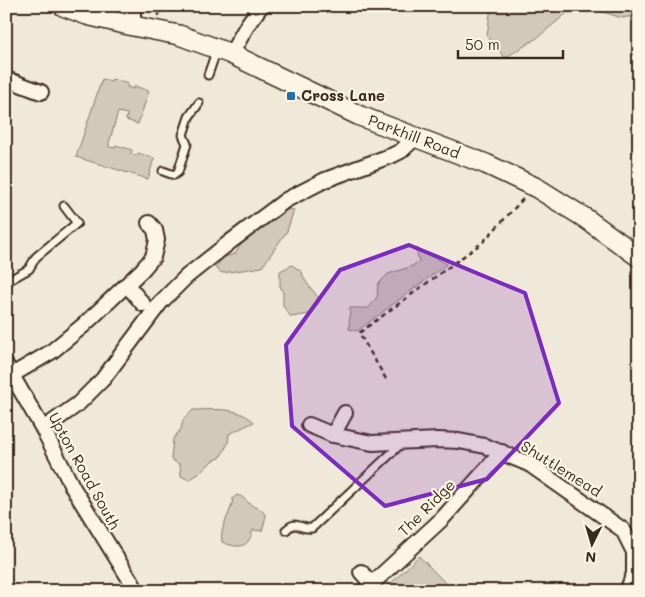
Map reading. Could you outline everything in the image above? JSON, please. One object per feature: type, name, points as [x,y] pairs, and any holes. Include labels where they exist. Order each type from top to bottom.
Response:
[{"type":"main road","name":"Parkhill Road","points":[[62,6],[87,15],[179,34],[224,51],[342,108],[415,138],[481,162],[531,185],[585,218],[638,256]]},
{"type":"street","points":[[133,6],[133,26]]},
{"type":"street","points":[[224,51],[261,6]]},
{"type":"street","points":[[6,79],[40,92]]},
{"type":"street","points":[[43,429],[78,404],[103,379],[160,303],[186,276],[286,200],[325,180],[393,156],[415,138]]},
{"type":"street","points":[[8,368],[51,352],[85,324],[142,270],[153,256],[157,240],[155,230],[149,223]]},
{"type":"street","points":[[127,285],[143,304]]},
{"type":"street","name":"Upton Road South","points":[[8,368],[43,429],[73,488],[137,591]]},
{"type":"street","points":[[333,435],[345,413]]},
{"type":"street","name":"Shuttlemead","points":[[309,425],[333,435],[372,443],[460,441],[485,446],[529,464],[623,530],[637,552],[634,574],[627,591]]},
{"type":"street","name":"The Ridge","points":[[361,572],[368,587],[442,519],[502,452]]},
{"type":"lane","points":[[208,75],[224,51]]},
{"type":"lane","points":[[162,171],[174,175],[178,172],[187,144],[184,135],[189,117],[199,103]]},
{"type":"lane","points":[[6,282],[29,269],[36,257],[77,222],[64,206]]},
{"type":"lane","points":[[286,530],[295,524],[312,528],[404,442]]},
{"type":"path","points":[[386,379],[359,333],[483,242],[524,197],[531,185]]},
{"type":"highlighted area","points":[[409,245],[525,293],[559,403],[487,479],[385,506],[292,426],[286,345],[340,270]]},
{"type":"shaded area","points":[[491,6],[639,6],[639,15],[622,18],[600,11],[567,13],[537,38],[505,58],[487,36]]},
{"type":"shaded area","points":[[102,79],[111,82],[112,79],[128,84],[127,87],[134,89],[135,86],[149,91],[138,124],[126,120],[127,114],[118,112],[109,143],[109,147],[115,148],[116,145],[132,150],[131,154],[137,156],[138,153],[154,158],[148,179],[76,157]]},
{"type":"shaded area","points":[[287,209],[294,210],[287,231],[262,267],[222,273],[215,268],[224,257],[235,254],[245,238]]},
{"type":"shaded area","points":[[416,248],[447,264],[357,331],[349,329],[350,308],[369,308],[377,297],[378,284],[388,274],[419,262]]},
{"type":"shaded area","points":[[292,265],[302,272],[305,280],[320,301],[309,314],[291,317],[283,306],[280,271]]},
{"type":"shaded area","points":[[193,410],[233,411],[254,422],[229,434],[228,443],[220,458],[212,461],[200,473],[189,480],[181,476],[180,465],[171,459],[173,439],[181,429],[183,420]]},
{"type":"shaded area","points":[[237,495],[252,506],[260,509],[266,516],[262,531],[253,530],[248,541],[241,546],[222,542],[222,530],[233,498]]},
{"type":"shaded area","points":[[419,556],[453,591],[383,591]]},
{"type":"place","name":"Cross Lane","points":[[291,96]]}]
